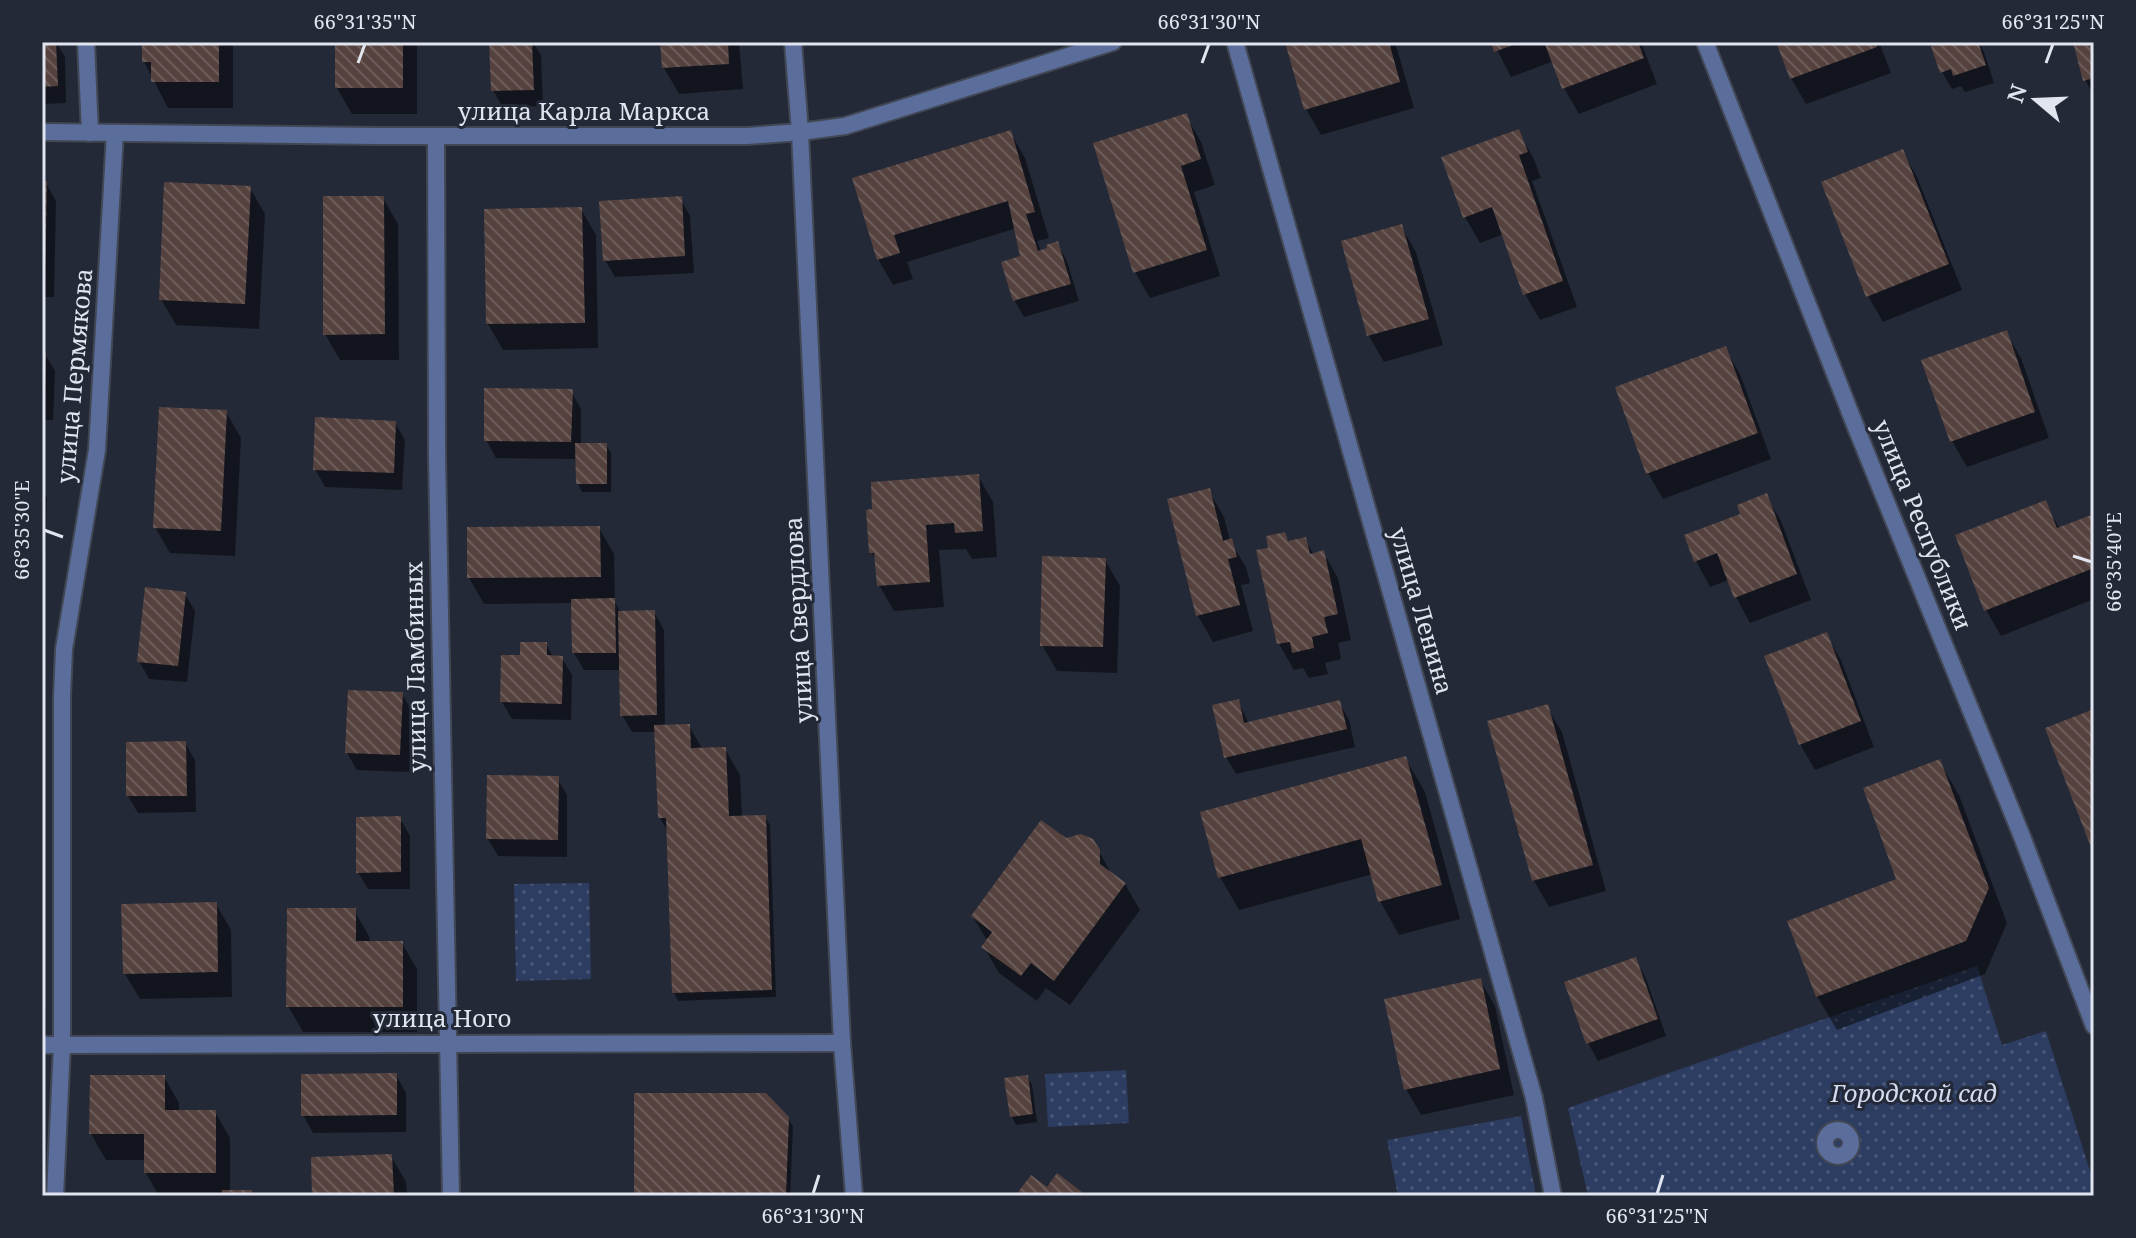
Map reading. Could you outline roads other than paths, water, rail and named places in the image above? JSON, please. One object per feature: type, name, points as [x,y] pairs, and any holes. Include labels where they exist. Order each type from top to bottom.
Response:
[{"type":"street","points":[[86,42],[90,133]]},
{"type":"street","name":"улица Свердлова","points":[[793,42],[800,132],[842,1043],[854,1196]]},
{"type":"street","name":"улица Карла Маркса","points":[[42,132],[436,136],[747,136],[800,132],[845,126],[1113,42]]},
{"type":"street","name":"улица Ленина","points":[[1235,42],[1534,1098],[1553,1196]]},
{"type":"street","name":"улица Республики","points":[[1705,42],[1850,412],[2021,834],[2094,1026]]},
{"type":"street","name":"улица Пермякова","points":[[55,1196],[62,1045],[64,649],[97,450],[115,133]]},
{"type":"street","name":"улица Ламбиных","points":[[436,136],[437,456],[451,1196]]},
{"type":"street","name":"улица Ного","points":[[42,1045],[842,1043]]},
{"type":"park label","name":"Городской сад","points":[[1914,1094]]}]
